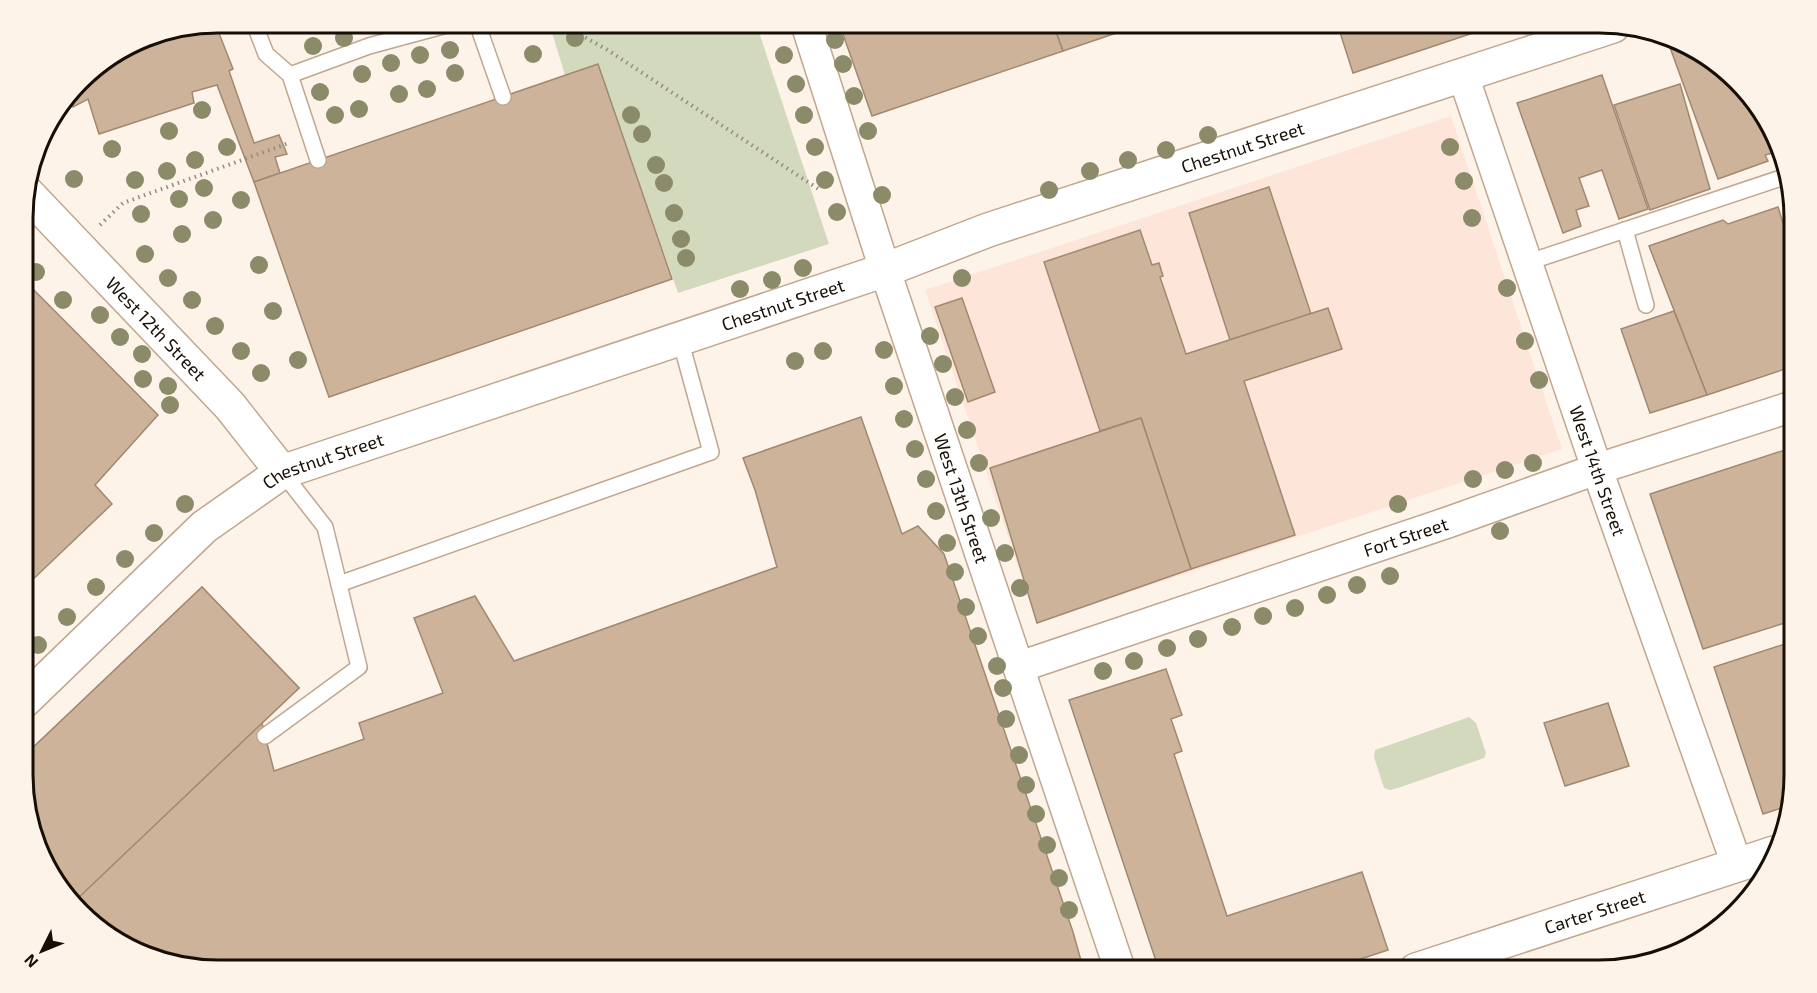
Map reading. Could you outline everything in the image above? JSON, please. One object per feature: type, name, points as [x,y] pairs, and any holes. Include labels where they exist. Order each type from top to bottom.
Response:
[{"type":"street","name":"West 13th Street","points":[[810,33],[885,270],[1117,960]]},
{"type":"street","name":"Chestnut Street","points":[[33,692],[204,527],[282,472],[885,270],[988,230],[1591,33]]},
{"type":"street","name":"West 14th Street","points":[[1462,75],[1597,469],[1737,865]]},
{"type":"street","name":"West 12th Street","points":[[34,200],[230,406],[282,472]]},
{"type":"street","name":"Fort Street","points":[[1019,668],[1449,522],[1597,469],[1784,409]]},
{"type":"street","name":"Carter Street","points":[[1447,960],[1765,856]]},
{"type":"lane","points":[[258,33],[266,54],[290,75],[318,160]]},
{"type":"lane","points":[[290,75],[369,46],[415,33]]},
{"type":"lane","points":[[481,33],[503,97]]},
{"type":"lane","points":[[1526,263],[1779,179]]},
{"type":"lane","points":[[1625,230],[1646,305]]},
{"type":"lane","points":[[339,584],[711,452],[680,339]]},
{"type":"lane","points":[[265,736],[359,667],[325,527],[282,472]]},
{"type":"path","points":[[577,33],[820,190]]},
{"type":"path","points":[[78,247],[123,202],[310,135]]},
{"type":"shaded area","points":[[1451,116],[1562,449],[1037,623],[925,290]]},
{"type":"green space","points":[[552,33],[759,33],[829,244],[678,293],[598,64],[565,75]]},
{"type":"green space","points":[[1469,717],[1476,723],[1486,753],[1484,758],[1401,787],[1390,790],[1384,788],[1374,757],[1375,750]]},
{"type":"building","points":[[219,33],[233,69],[229,71],[254,143],[279,135],[287,154],[275,157],[280,173],[254,182],[217,85],[192,92],[194,103],[99,134],[88,99],[73,107],[72,105],[79,96],[96,79],[115,64],[147,47],[182,37]]},
{"type":"building","points":[[843,33],[1057,33],[1063,51],[872,116]]},
{"type":"building","points":[[1057,33],[1116,33],[1063,51]]},
{"type":"building","points":[[1340,33],[1473,33],[1353,73]]},
{"type":"building","points":[[1670,47],[1711,71],[1730,87],[1759,126],[1772,153],[1765,155],[1768,161],[1718,179]]},
{"type":"building","points":[[598,64],[672,279],[329,397],[254,182]]},
{"type":"building","points":[[1602,75],[1648,209],[1619,219],[1602,170],[1579,178],[1589,206],[1576,210],[1581,226],[1563,233],[1517,103]]},
{"type":"building","points":[[1680,84],[1710,189],[1650,210],[1614,105]]},
{"type":"building","points":[[1269,187],[1311,314],[1230,340],[1189,213]]},
{"type":"building","points":[[1778,207],[1784,226],[1784,369],[1707,395],[1649,246],[1723,220],[1728,224]]},
{"type":"building","points":[[1140,230],[1152,265],[1159,263],[1163,276],[1160,277],[1186,354],[1328,308],[1342,349],[1244,381],[1295,535],[1191,569],[1141,418],[1100,431],[1044,262]]},
{"type":"building","points":[[33,289],[158,415],[95,485],[112,504],[33,579]]},
{"type":"building","points":[[962,298],[995,392],[968,402],[935,307]]},
{"type":"building","points":[[1674,311],[1707,395],[1650,413],[1621,329]]},
{"type":"building","points":[[861,417],[902,534],[918,526],[944,554],[1081,960],[218,960],[170,954],[126,935],[96,914],[64,878],[52,857],[37,811],[33,747],[202,587],[299,688],[262,723],[274,771],[364,739],[359,723],[443,693],[414,618],[475,596],[514,661],[777,567],[755,490],[743,458]]},
{"type":"building","points":[[1141,418],[1191,569],[1037,623],[990,468]]},
{"type":"building","points":[[1784,450],[1784,623],[1703,649],[1650,494]]},
{"type":"building","points":[[202,587],[299,688],[79,897],[64,878],[43,834],[35,799],[33,747]]},
{"type":"building","points":[[1784,644],[1784,787],[1780,808],[1763,814],[1714,667]]},
{"type":"building","points":[[1166,669],[1182,715],[1171,719],[1182,751],[1174,754],[1227,916],[1362,872],[1388,950],[1358,960],[1156,960],[1069,700]]},
{"type":"building","points":[[1608,703],[1629,766],[1565,786],[1544,723]]}]
